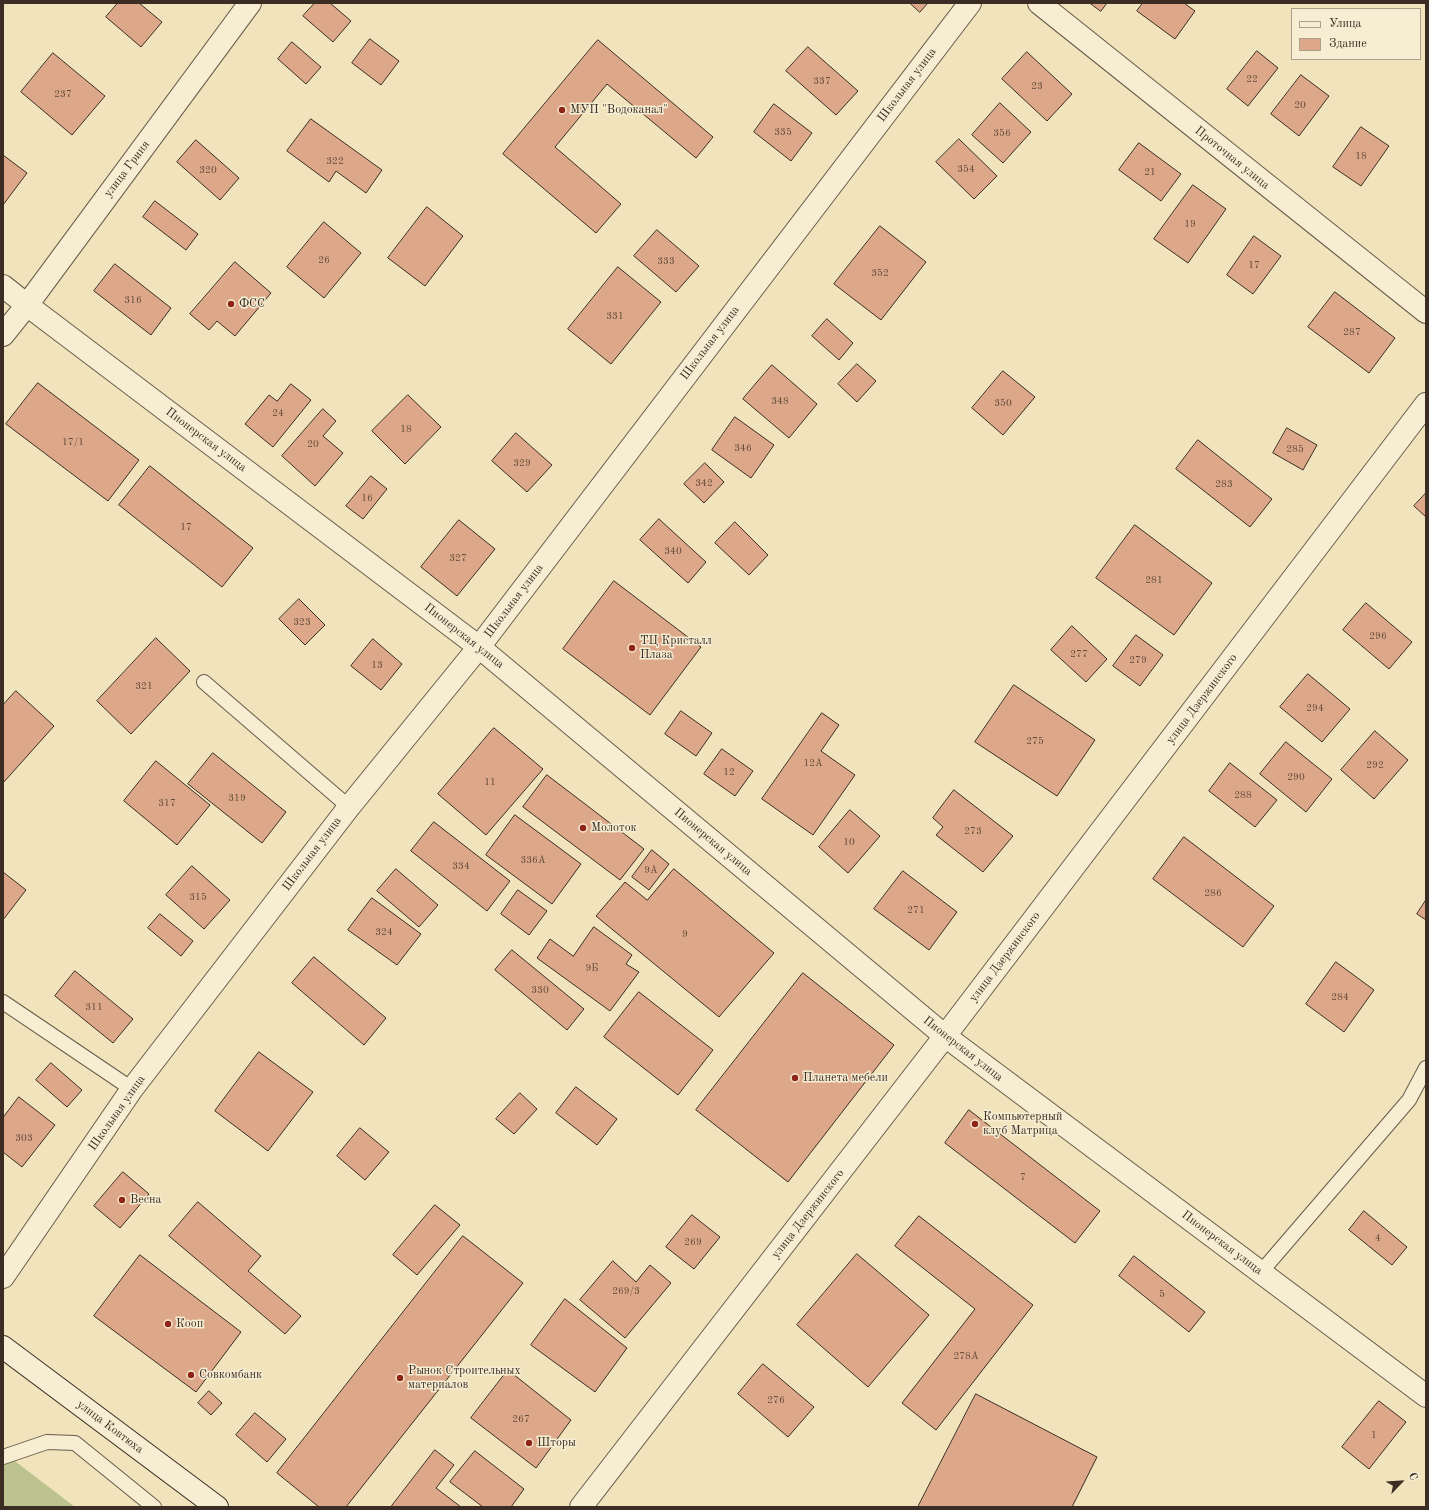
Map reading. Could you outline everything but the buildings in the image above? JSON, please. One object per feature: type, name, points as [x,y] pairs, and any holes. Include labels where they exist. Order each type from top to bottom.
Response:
[{"type":"street","name":"улица Гриня","points":[[3,335],[27,305],[250,3]]},
{"type":"street","name":"Школьная улица","points":[[3,1277],[132,1089],[349,807],[479,647],[970,3]]},
{"type":"street","name":"Проточная улица","points":[[1039,3],[1426,312]]},
{"type":"street","name":"Пионерская улица","points":[[3,286],[479,647],[945,1036],[1426,1396]]},
{"type":"street","name":"улица Дзержинского","points":[[581,1507],[945,1036],[1426,404]]},
{"type":"street","name":"улица Ковтюха","points":[[3,1347],[217,1507]]},
{"type":"lane","points":[[204,682],[349,807]]},
{"type":"lane","points":[[3,1002],[132,1089]]},
{"type":"lane","points":[[1261,1272],[1409,1100],[1426,1068]]},
{"type":"lane","points":[[3,1457],[47,1442],[75,1443],[154,1507]]},
{"type":"green space","points":[[3,1452],[75,1507],[3,1507]]},
{"type":"place","name":"МУП \"Водоканал\"","points":[[562,110]]},
{"type":"place","name":"ФСС","points":[[231,304]]},
{"type":"place","name":"ТЦ Кристалл Плаза","points":[[632,648]]},
{"type":"place","name":"Молоток","points":[[583,828]]},
{"type":"place","name":"Планета мебели","points":[[795,1078]]},
{"type":"place","name":"Компьютерный клуб Матрица","points":[[975,1124]]},
{"type":"place","name":"Весна","points":[[122,1200]]},
{"type":"place","name":"Кооп","points":[[168,1324]]},
{"type":"place","name":"Совкомбанк","points":[[191,1375]]},
{"type":"place","name":"Рынок Строительных материалов","points":[[400,1378]]},
{"type":"place","name":"Шторы","points":[[529,1443]]}]
